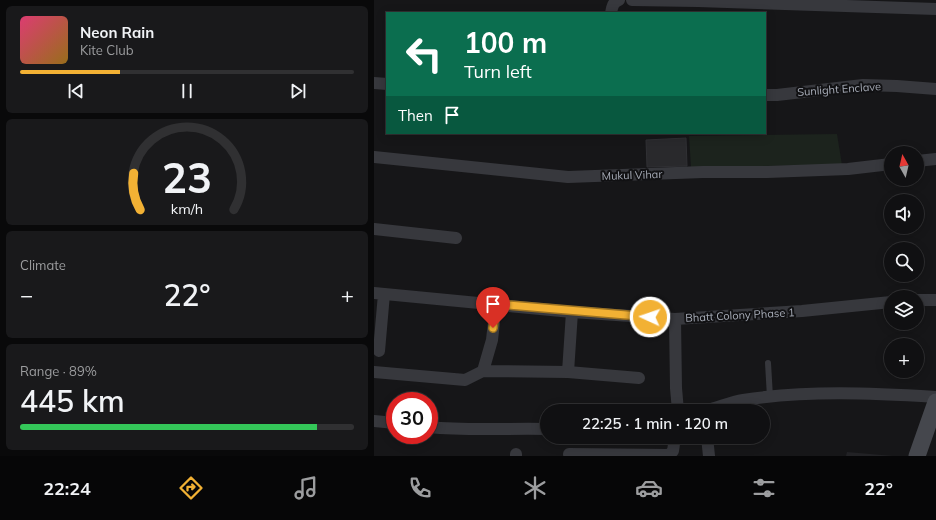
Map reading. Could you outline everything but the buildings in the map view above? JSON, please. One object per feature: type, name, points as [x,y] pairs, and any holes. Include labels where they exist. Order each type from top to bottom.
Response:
[{"type":"main road","points":[[917,456],[934,412]]},
{"type":"street","points":[[611,12],[613,5],[619,0]]},
{"type":"street","points":[[632,0],[936,9]]},
{"type":"street","points":[[374,83],[386,84]]},
{"type":"street","name":"Sunlight Enclave","points":[[766,94],[777,95],[862,85],[897,86],[936,90]]},
{"type":"street","name":"Mukul Vihar","points":[[374,157],[568,177],[703,172],[840,170],[884,165]]},
{"type":"street","points":[[924,160],[936,159]]},
{"type":"street","points":[[374,229],[456,238]]},
{"type":"street","points":[[379,293],[379,350]]},
{"type":"street","name":"Bhatt Colony Phase 1","points":[[379,293],[572,312],[676,319],[802,311],[884,303]]},
{"type":"street","points":[[924,300],[936,300]]},
{"type":"street","points":[[483,371],[492,340],[496,304]]},
{"type":"street","points":[[568,372],[572,312]]},
{"type":"street","points":[[676,319],[677,404]]},
{"type":"street","points":[[374,372],[465,380],[483,371],[568,372],[639,378]]},
{"type":"street","points":[[729,404],[742,400],[814,394],[872,393],[936,397]]},
{"type":"street","points":[[374,421],[386,422]]},
{"type":"street","points":[[438,427],[455,429],[540,429]]},
{"type":"street","points":[[569,454],[669,455],[673,451],[674,444]]},
{"type":"street","points":[[708,444],[709,456]]},
{"type":"lane","points":[[768,362],[770,397]]},
{"type":"shaded area","points":[[837,134],[842,165],[691,167],[689,136]]},
{"type":"shaded area","points":[[847,452],[893,456],[846,456]]},
{"type":"route","points":[[493,328],[496,304],[572,312],[650,317]]}]
